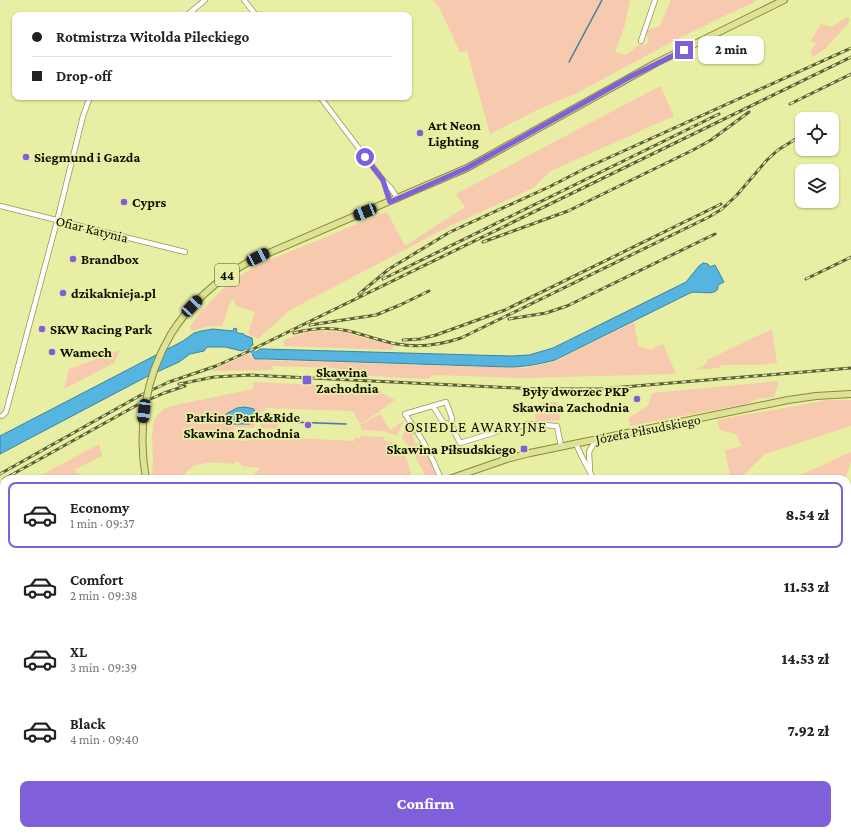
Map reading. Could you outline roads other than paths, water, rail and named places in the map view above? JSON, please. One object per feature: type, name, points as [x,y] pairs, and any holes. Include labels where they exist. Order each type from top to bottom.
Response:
[{"type":"main road","name":"44","points":[[146,475],[142,441],[143,421],[146,401],[155,368],[171,334],[186,312],[204,293],[222,278],[266,253],[398,199],[467,168],[643,70],[784,0]]},
{"type":"main road","name":"Józefa Piłsudskiego","points":[[460,475],[512,457],[560,446],[797,399],[816,396],[851,394]]},
{"type":"street","points":[[191,12],[205,0]]},
{"type":"street","points":[[244,0],[254,12]]},
{"type":"street","points":[[641,41],[654,0]]},
{"type":"street","points":[[2,416],[6,412],[57,221],[82,116],[89,100]]},
{"type":"street","points":[[322,100],[398,199]]},
{"type":"street","points":[[383,180],[390,202]]},
{"type":"street","name":"Ofiar Katynia","points":[[0,206],[185,252]]},
{"type":"street","points":[[439,475],[415,427],[405,414],[446,402],[452,418],[451,425],[460,443],[506,429],[529,424],[556,426],[560,446]]},
{"type":"street","points":[[433,406],[443,422],[451,425]]},
{"type":"street","points":[[589,452],[596,439]]},
{"type":"street","points":[[584,442],[589,452],[590,470]]},
{"type":"street","points":[[576,443],[581,456],[592,475]]},
{"type":"water","points":[[703,263],[708,264],[710,267],[715,265],[724,282],[718,285],[718,289],[716,291],[708,293],[690,293],[555,360],[538,364],[509,367],[255,359],[252,355],[260,349],[264,349],[511,356],[529,355],[553,348],[686,282]]},
{"type":"water","points":[[234,328],[237,329],[236,331],[238,333],[252,338],[253,345],[242,351],[225,347],[207,347],[204,351],[190,354],[179,362],[148,376],[0,454],[0,436],[183,341],[194,333],[213,329],[233,331]]},
{"type":"water","points":[[245,407],[254,409],[255,413],[253,421],[250,424],[229,424],[226,414],[237,408]]},
{"type":"waterway","points":[[569,62],[602,0]]},
{"type":"waterway","points":[[244,345],[257,355]]},
{"type":"waterway","points":[[263,421],[346,424]]},
{"type":"railway","points":[[359,294],[389,269],[450,232],[549,187],[586,168],[851,48]]},
{"type":"railway","points":[[0,474],[141,395],[169,382],[216,366],[245,353],[851,57]]},
{"type":"railway","points":[[790,104],[851,74]]},
{"type":"railway","points":[[483,242],[568,211],[693,150],[711,140],[749,112]]},
{"type":"railway","points":[[383,279],[719,114]]},
{"type":"railway","points":[[294,333],[315,329],[335,329],[349,331],[391,343],[413,346],[437,344],[461,338],[709,217],[722,209],[736,196],[767,160],[778,150],[795,139]]},
{"type":"railway","points":[[403,340],[420,339],[436,335],[505,310],[721,204]]},
{"type":"railway","points":[[509,319],[546,313],[567,306],[715,234]]},
{"type":"railway","points":[[806,279],[851,257]]},
{"type":"railway","points":[[310,325],[376,315],[429,291]]},
{"type":"railway","points":[[179,384],[214,377],[249,375],[537,389],[599,389],[851,368]]},
{"type":"railway","points":[[11,475],[139,404],[185,386]]},
{"type":"place","name":"Art Neon Lighting","points":[[420,133]]},
{"type":"place","name":"Siegmund i Gazda","points":[[26,157]]},
{"type":"place","name":"Cyprs","points":[[124,202]]},
{"type":"place","name":"Brandbox","points":[[73,259]]},
{"type":"place","name":"dzikaknieja.pl","points":[[63,293]]},
{"type":"place","name":"SKW Racing Park","points":[[42,329]]},
{"type":"place","name":"Wamech","points":[[52,352]]},
{"type":"place","name":"Skawina Zachodnia","points":[[307,380]]},
{"type":"place","name":"Były dworzec PKP Skawina Zachodnia","points":[[637,399]]},
{"type":"place","name":"Parking Park&Ride Skawina Zachodnia","points":[[308,425]]},
{"type":"place","name":"Skawina Piłsudskiego","points":[[524,449]]},
{"type":"district","name":"OSIEDLE AWARYJNE","points":[[476,427]]}]
